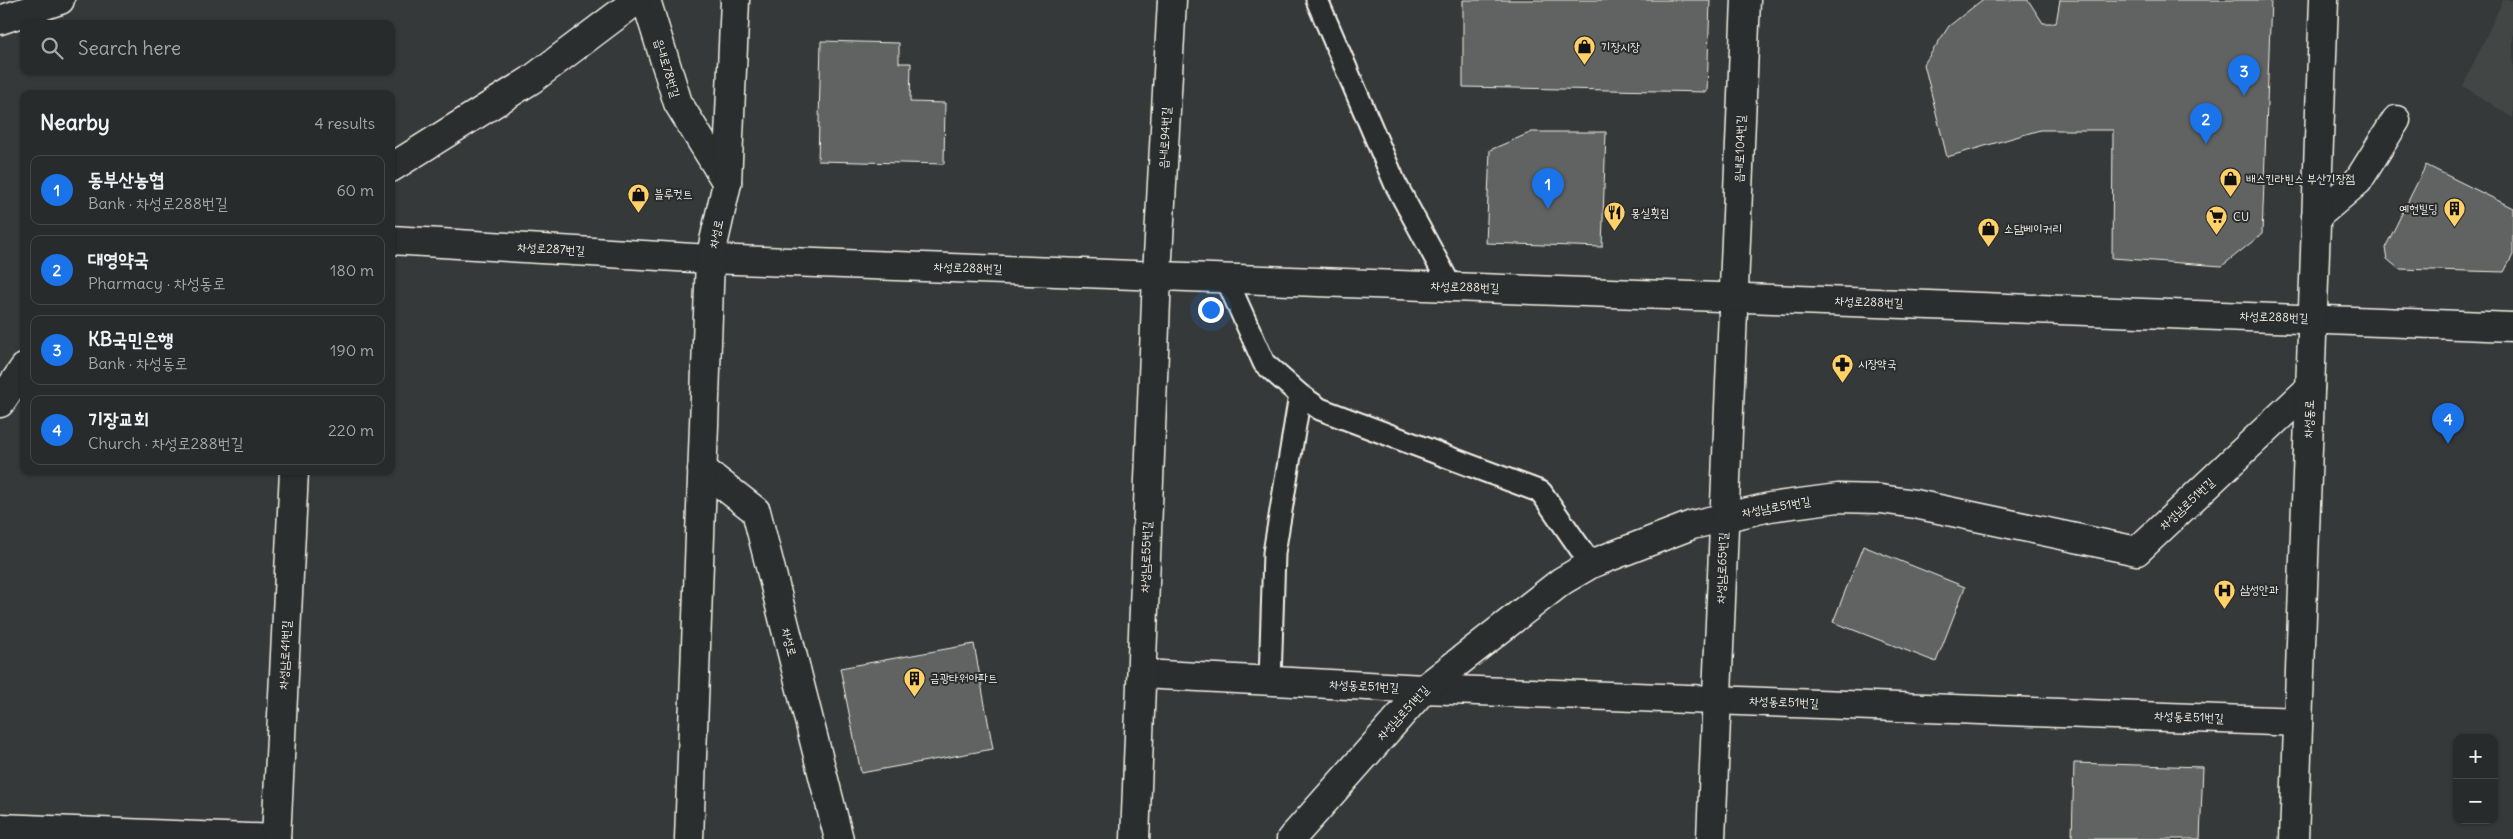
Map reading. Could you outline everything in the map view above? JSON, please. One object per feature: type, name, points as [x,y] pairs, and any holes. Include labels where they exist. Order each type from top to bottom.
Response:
[{"type":"street","points":[[0,20],[60,0]]},
{"type":"street","points":[[395,166],[532,80],[636,0]]},
{"type":"street","name":"읍내로78번길","points":[[646,0],[678,103],[727,183]]},
{"type":"street","name":"차성로","points":[[689,839],[710,259],[727,183],[735,0]]},
{"type":"street","name":"읍내로94번길","points":[[1157,275],[1172,0]]},
{"type":"street","name":"읍내로104번길","points":[[1734,297],[1746,0]]},
{"type":"street","name":"차성동로","points":[[2294,839],[2324,0]]},
{"type":"street","points":[[2316,217],[2358,181],[2396,120]]},
{"type":"street","name":"차성로287번길","points":[[395,240],[710,259]]},
{"type":"street","name":"차성로288번길","points":[[710,259],[2513,326]]},
{"type":"street","name":"차성남로55번길","points":[[1136,839],[1157,275]]},
{"type":"street","name":"차성남로65번길","points":[[1711,839],[1734,297]]},
{"type":"street","points":[[0,403],[20,374]]},
{"type":"street","name":"차성남로51번길","points":[[1291,839],[1424,689],[1562,581],[1591,564],[1653,538],[1724,517],[1770,507],[1838,498],[1881,499],[2136,551],[2310,388]]},
{"type":"street","name":"차성로","points":[[702,469],[756,510],[839,839]]},
{"type":"street","name":"차성남로41번길","points":[[276,839],[294,475]]},
{"type":"street","name":"차성동로51번길","points":[[1142,674],[1424,689],[2298,722]]},
{"type":"street","points":[[0,828],[276,839]]},
{"type":"lane","points":[[1317,0],[1395,183],[1451,287]]},
{"type":"lane","points":[[1226,278],[1264,363],[1300,395],[1320,409],[1541,492],[1591,564]]},
{"type":"lane","points":[[1270,681],[1274,553],[1300,395]]},
{"type":"shaded area","points":[[2503,0],[2513,0],[2513,118],[2463,86]]},
{"type":"building","name":"기장시장","points":[[1463,0],[1710,0],[1707,92],[1463,87]]},
{"type":"building","points":[[1982,0],[2028,0],[2043,23],[2056,23],[2060,0],[2271,0],[2262,234],[2222,266],[2112,258],[2113,130],[2040,130],[1947,157],[1924,64],[1949,26]]},
{"type":"building","points":[[821,41],[899,43],[899,63],[911,63],[910,102],[945,103],[944,164],[818,161]]},
{"type":"building","points":[[1532,132],[1606,132],[1602,247],[1486,243],[1490,150]]},
{"type":"building","name":"예현빌딩","points":[[2426,165],[2513,208],[2513,255],[2504,272],[2399,269],[2387,259],[2385,248]]},
{"type":"building","points":[[1863,546],[1965,587],[1936,662],[1833,622]]},
{"type":"building","name":"금광타워아파트","points":[[974,644],[993,749],[861,773],[840,668]]},
{"type":"building","points":[[2074,763],[2203,767],[2200,839],[2072,839]]},
{"type":"place","name":"기장시장","points":[[1585,66]]},
{"type":"place","name":"KB국민은행","points":[[2244,96]]},
{"type":"place","name":"대영약국","points":[[2206,144]]},
{"type":"place","name":"배스킨라빈스 부산기장점","points":[[2230,198]]},
{"type":"place","name":"동부산농협","points":[[1548,209]]},
{"type":"place","name":"블루컷트","points":[[638,213]]},
{"type":"place","name":"예현빌딩","points":[[2454,228]]},
{"type":"place","name":"몽실횟집","points":[[1615,232]]},
{"type":"place","name":"CU","points":[[2217,236]]},
{"type":"place","name":"소담베이커리","points":[[1988,248]]},
{"type":"place","name":"시장약국","points":[[1842,383]]},
{"type":"place","name":"기장교회","points":[[2448,444]]},
{"type":"place","name":"삼성안과","points":[[2224,609]]},
{"type":"place","name":"금광타워아파트","points":[[914,697]]}]
